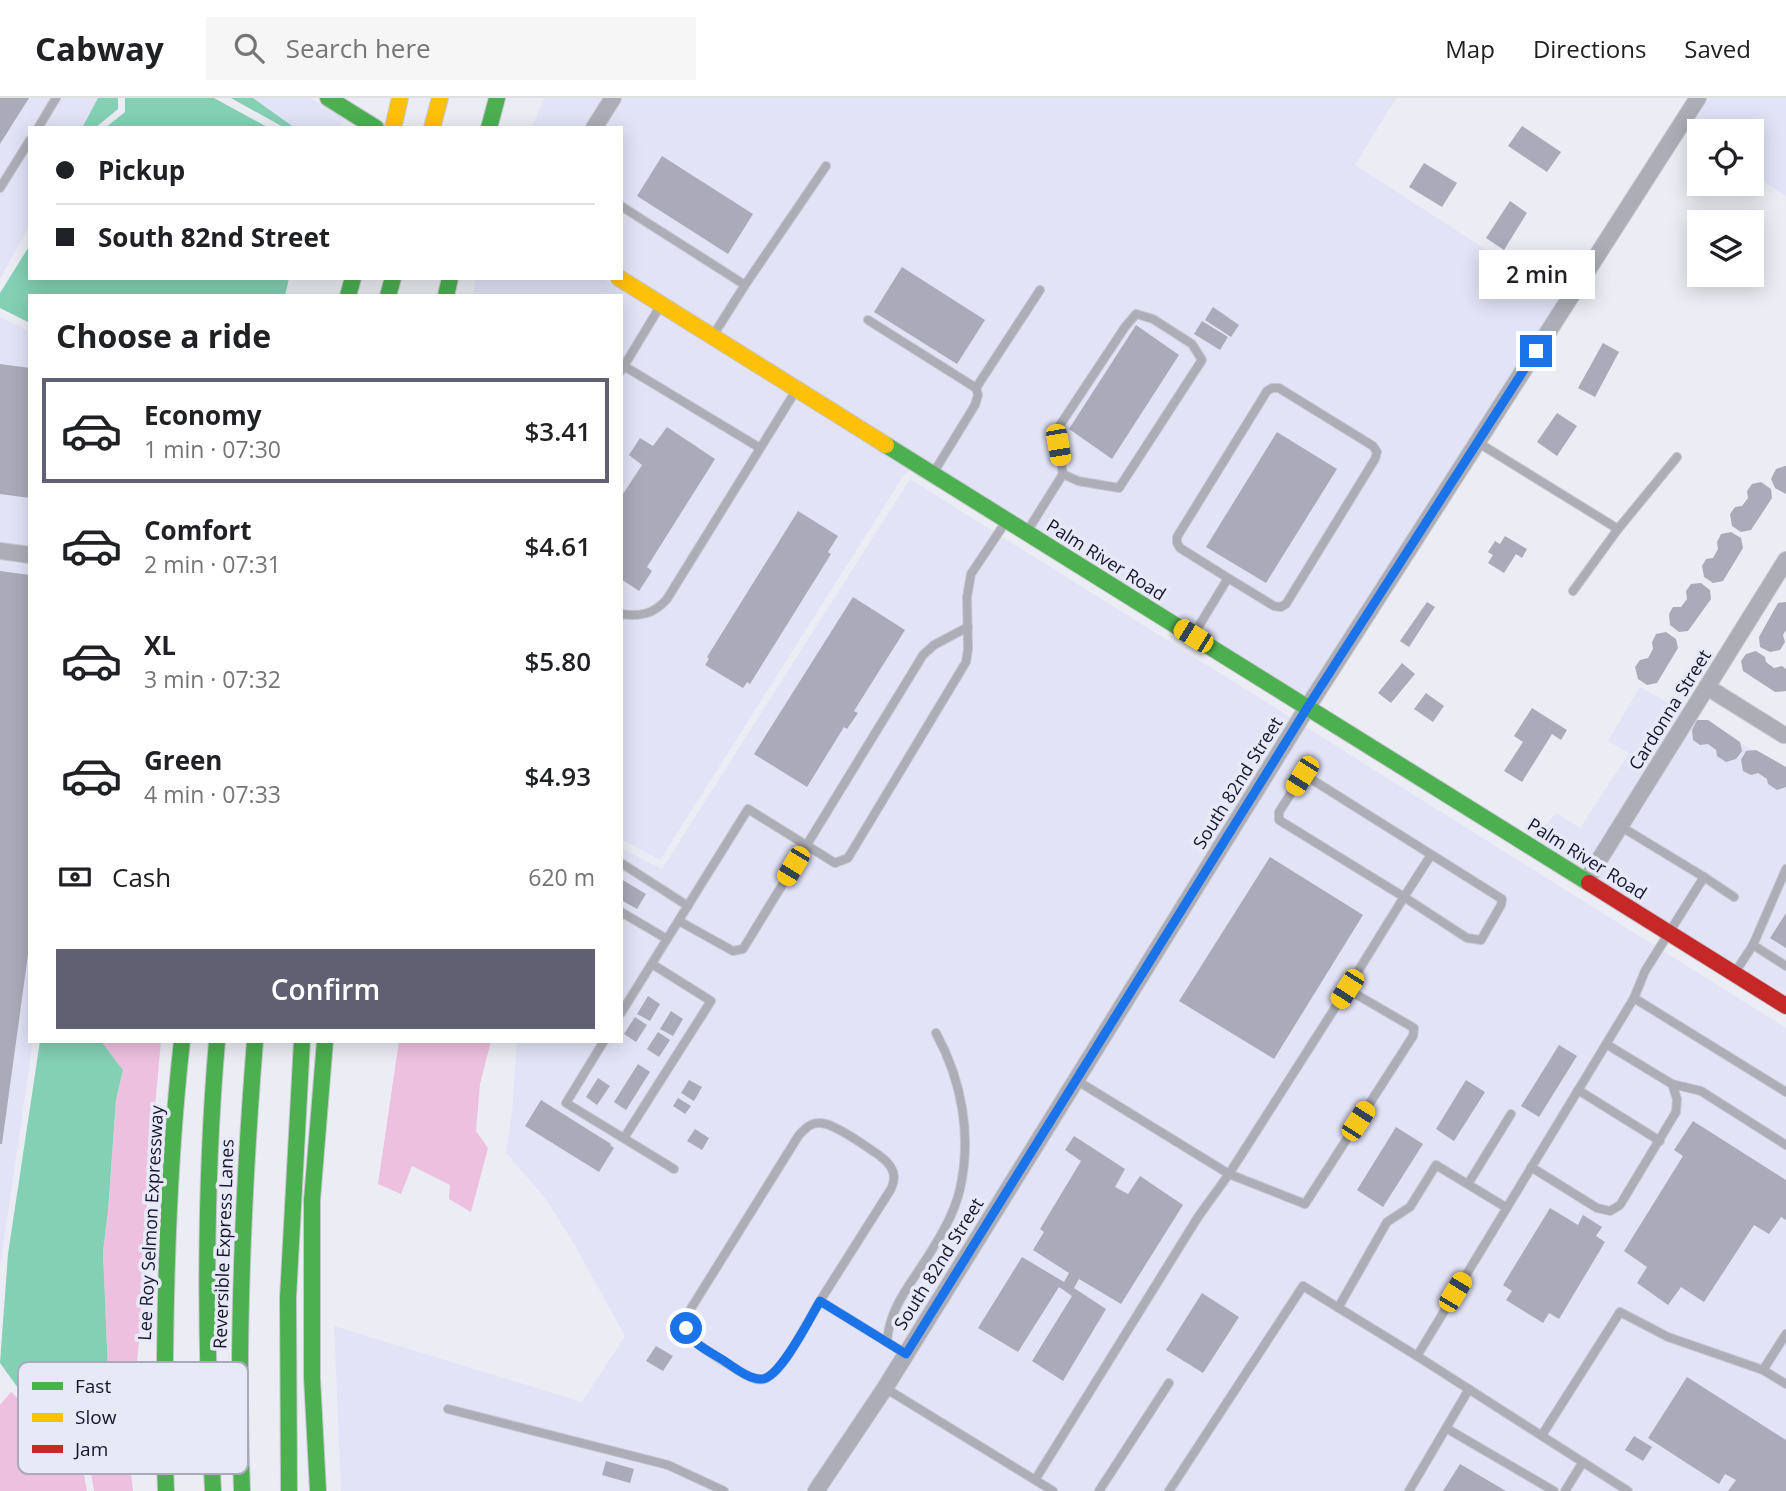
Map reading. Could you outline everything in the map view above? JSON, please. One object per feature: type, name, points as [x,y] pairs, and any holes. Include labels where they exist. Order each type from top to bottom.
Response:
[{"type":"main road","points":[[393,126],[400,98]]},
{"type":"main road","points":[[433,126],[440,98]]},
{"type":"main road","points":[[490,126],[497,98]]},
{"type":"main road","points":[[333,99],[373,126]]},
{"type":"main road","name":"Palm River Road","points":[[623,280],[1786,1006]]},
{"type":"main road","name":"Lee Roy Selmon Expressway","points":[[164,1362],[171,1158],[182,1043]]},
{"type":"main road","points":[[207,1362],[208,1171],[217,1043]]},
{"type":"main road","name":"Reversible Express Lanes","points":[[240,1362],[241,1263],[256,1043]]},
{"type":"main road","points":[[289,1491],[288,1298],[302,1043]]},
{"type":"main road","points":[[318,1491],[312,1378],[312,1200],[325,1043]]},
{"type":"street","points":[[595,126],[613,98]]},
{"type":"street","name":"South 82nd Street","points":[[816,1491],[885,1388],[1307,708],[1698,98]]},
{"type":"street","points":[[0,551],[28,555]]},
{"type":"street","name":"Cardonna Street","points":[[1586,881],[1786,560]]},
{"type":"street","points":[[1707,687],[1784,735]]},
{"type":"lane","points":[[39,126],[56,98]]},
{"type":"lane","points":[[0,188],[28,144]]},
{"type":"lane","points":[[713,336],[826,166]]},
{"type":"lane","points":[[623,207],[745,285]]},
{"type":"lane","points":[[976,388],[1040,290]]},
{"type":"lane","points":[[661,304],[623,369],[760,448]]},
{"type":"lane","points":[[1026,533],[1063,474],[1058,445],[1060,425],[1136,314],[1153,318],[1192,344],[1202,360],[1119,488],[1078,481],[1063,474]]},
{"type":"lane","points":[[868,320],[976,388],[978,396],[975,405],[933,475]]},
{"type":"lane","points":[[1279,388],[1373,446],[1377,452],[1376,459],[1286,604],[1281,607],[1274,606],[1228,578],[1180,548],[1177,537],[1267,391],[1279,388]]},
{"type":"lane","points":[[623,614],[651,613],[660,608],[667,599],[797,389]]},
{"type":"lane","points":[[1477,442],[1618,529]]},
{"type":"lane","points":[[1573,591],[1618,529],[1677,457]]},
{"type":"lane","points":[[623,1010],[748,809],[835,863],[848,858],[966,662],[967,597],[971,574],[1007,521]]},
{"type":"lane","points":[[1193,636],[1228,578]]},
{"type":"lane","points":[[679,921],[733,951],[744,949],[923,655],[934,645],[968,628]]},
{"type":"lane","points":[[1302,776],[1311,779],[1502,900],[1502,905],[1481,940],[1467,938],[1404,897],[1279,820],[1279,812],[1302,776]]},
{"type":"lane","points":[[1620,826],[1734,897]]},
{"type":"lane","points":[[1035,1480],[1198,1217],[1229,1174],[1431,855]]},
{"type":"lane","points":[[623,864],[688,906]]},
{"type":"lane","points":[[1734,974],[1753,945],[1786,869]]},
{"type":"lane","points":[[1417,1356],[1634,998],[1645,971],[1704,877]]},
{"type":"lane","points":[[623,913],[667,939]]},
{"type":"lane","points":[[1753,945],[1786,966]]},
{"type":"lane","points":[[624,1138],[711,1001],[652,964]]},
{"type":"lane","points":[[1076,1080],[1229,1174],[1305,1204],[1413,1035],[1414,1028],[1347,989]]},
{"type":"lane","points":[[1634,998],[1786,1092]]},
{"type":"lane","points":[[887,1342],[889,1325],[897,1305],[943,1231],[960,1190],[964,1149],[962,1105],[950,1061],[936,1033]]},
{"type":"lane","points":[[603,1043],[566,1103],[674,1169]]},
{"type":"lane","points":[[1606,1044],[1672,1084],[1701,1091],[1786,1145]]},
{"type":"lane","points":[[1531,1167],[1597,1208],[1610,1211],[1620,1205],[1676,1112],[1677,1099],[1672,1084]]},
{"type":"lane","points":[[1578,1090],[1660,1142]]},
{"type":"lane","points":[[1468,1184],[1511,1114]]},
{"type":"lane","points":[[817,1123],[832,1126],[880,1156],[892,1167],[895,1175],[891,1189],[820,1301],[784,1362],[773,1375],[764,1379],[751,1377],[692,1340],[686,1328],[690,1310],[799,1135],[807,1127],[817,1123]]},
{"type":"lane","points":[[1338,1308],[1387,1222],[1410,1207],[1436,1165],[1507,1208]]},
{"type":"lane","points":[[1169,1491],[1303,1286],[1628,1491]]},
{"type":"lane","points":[[820,1301],[906,1354]]},
{"type":"lane","points":[[1542,1435],[1620,1312],[1668,1337],[1763,1370],[1786,1384]]},
{"type":"lane","points":[[1763,1370],[1786,1334]]},
{"type":"lane","points":[[1099,1491],[1169,1382]]},
{"type":"lane","points":[[885,1388],[1053,1491]]},
{"type":"lane","points":[[1409,1491],[1469,1389]]},
{"type":"lane","points":[[448,1409],[668,1465],[724,1491]]},
{"type":"lane","points":[[1446,1428],[1554,1491]]},
{"type":"lane","points":[[1565,1491],[1583,1462]]},
{"type":"shaded area","points":[[0,98],[98,98],[83,126],[28,126],[28,228],[0,279]]},
{"type":"shaded area","points":[[98,98],[118,98],[118,109],[97,126],[83,126]]},
{"type":"shaded area","points":[[125,98],[214,98],[265,126],[108,126],[125,112]]},
{"type":"shaded area","points":[[231,98],[253,98],[292,126],[281,126]]},
{"type":"shaded area","points":[[253,98],[311,98],[344,118],[341,126],[292,126]]},
{"type":"shaded area","points":[[545,98],[604,98],[586,126],[532,126]]},
{"type":"shaded area","points":[[623,98],[1396,98],[1355,165],[1560,297],[1305,696],[623,270],[623,126],[605,126]]},
{"type":"shaded area","points":[[1708,98],[1786,98],[1786,196],[1764,182],[1764,119],[1694,119]]},
{"type":"shaded area","points":[[28,248],[28,280],[289,280],[285,294],[28,294],[28,322],[0,308],[0,293]]},
{"type":"shaded area","points":[[476,280],[605,280],[910,471],[904,475],[660,860],[623,840],[623,294],[473,294]]},
{"type":"shaded area","points":[[0,317],[28,330],[28,546],[0,542]]},
{"type":"shaded area","points":[[910,479],[1786,1028],[1786,1491],[341,1491],[334,1326],[582,1402],[625,1336],[546,1199],[506,1153],[517,1043],[623,1043],[623,849],[662,869]]},
{"type":"shaded area","points":[[0,560],[28,564],[28,1043],[33,1043],[0,1267]]},
{"type":"shaded area","points":[[1640,687],[1683,711],[1584,869],[1534,838],[1556,813],[1580,828],[1629,753],[1608,741]]},
{"type":"shaded area","points":[[1697,719],[1786,768],[1786,995],[1597,878]]},
{"type":"shaded area","points":[[40,1043],[103,1043],[123,1070],[116,1100],[103,1252],[108,1362],[18,1362],[18,1388],[0,1363],[8,1254]]},
{"type":"shaded area","points":[[103,1043],[161,1043],[149,1172],[137,1362],[108,1362],[103,1252],[116,1100],[123,1070]]},
{"type":"shaded area","points":[[399,1043],[490,1043],[480,1084],[476,1131],[488,1148],[471,1212],[449,1199],[450,1185],[412,1166],[401,1194],[378,1184]]},
{"type":"shaded area","points":[[11,1392],[18,1398],[18,1474],[84,1474],[87,1491],[0,1491],[0,1405]]},
{"type":"shaded area","points":[[91,1474],[131,1474],[133,1491],[94,1491]]},
{"type":"building","points":[[0,98],[29,98],[0,144]]},
{"type":"building","points":[[1522,126],[1561,152],[1547,172],[1508,146]]},
{"type":"building","points":[[662,156],[753,214],[728,254],[637,196]]},
{"type":"building","points":[[1424,163],[1457,183],[1442,207],[1409,187]]},
{"type":"building","points":[[1510,201],[1527,213],[1504,250],[1486,238]]},
{"type":"building","points":[[902,267],[985,320],[957,364],[874,312]]},
{"type":"building","points":[[1213,307],[1239,325],[1231,337],[1205,320]]},
{"type":"building","points":[[1202,321],[1228,337],[1220,350],[1194,334]]},
{"type":"building","points":[[1136,325],[1179,355],[1112,459],[1069,429]]},
{"type":"building","points":[[1603,343],[1619,352],[1595,397],[1578,388]]},
{"type":"building","points":[[0,364],[28,368],[28,498],[0,494]]},
{"type":"building","points":[[1557,413],[1577,426],[1557,456],[1537,442]]},
{"type":"building","points":[[667,427],[715,459],[647,567],[652,571],[639,591],[623,580],[623,494],[642,465],[629,455],[640,438],[653,446]]},
{"type":"building","points":[[1277,432],[1337,469],[1266,583],[1206,547]]},
{"type":"building","points":[[1786,466],[1786,494],[1775,488],[1771,479],[1776,469]]},
{"type":"building","points":[[1761,482],[1771,489],[1772,498],[1751,530],[1741,532],[1732,526],[1730,514],[1748,498],[1747,491],[1752,484]]},
{"type":"building","points":[[798,511],[838,536],[828,552],[831,554],[750,684],[747,682],[743,688],[705,665],[709,659],[707,657]]},
{"type":"building","points":[[1731,532],[1741,538],[1743,548],[1723,581],[1713,583],[1704,577],[1702,566],[1706,559],[1713,558],[1721,534]]},
{"type":"building","points":[[1505,536],[1527,549],[1522,558],[1516,554],[1504,573],[1488,563],[1493,555],[1488,552],[1495,541],[1500,544]]},
{"type":"building","points":[[0,571],[28,575],[28,955],[0,1144]]},
{"type":"building","points":[[1701,583],[1710,590],[1711,599],[1688,631],[1679,632],[1670,625],[1669,614],[1673,607],[1681,607],[1687,599],[1686,591],[1691,584]]},
{"type":"building","points":[[853,597],[905,630],[854,711],[858,713],[847,729],[844,727],[807,787],[754,754]]},
{"type":"building","points":[[1427,602],[1435,607],[1409,647],[1400,641]]},
{"type":"building","points":[[1786,602],[1786,630],[1783,635],[1785,642],[1780,650],[1770,652],[1760,647],[1759,637],[1778,603]]},
{"type":"building","points":[[1666,632],[1676,639],[1678,648],[1657,683],[1647,685],[1638,679],[1635,667],[1640,660],[1648,658],[1656,634]]},
{"type":"building","points":[[1756,651],[1774,668],[1782,666],[1786,669],[1786,691],[1775,692],[1743,671],[1741,661],[1746,654]]},
{"type":"building","points":[[1402,663],[1415,674],[1391,703],[1378,693]]},
{"type":"building","points":[[1426,693],[1444,706],[1433,722],[1414,709]]},
{"type":"building","points":[[1532,708],[1567,730],[1561,740],[1552,734],[1522,782],[1504,771],[1523,742],[1514,736]]},
{"type":"building","points":[[1697,720],[1708,720],[1740,742],[1742,751],[1736,759],[1726,762],[1717,756],[1716,750],[1708,744],[1700,745],[1693,740],[1692,730]]},
{"type":"building","points":[[1756,750],[1786,767],[1786,787],[1777,790],[1758,773],[1751,775],[1743,771],[1741,760],[1746,751]]},
{"type":"building","points":[[1270,857],[1363,915],[1274,1059],[1179,1001]]},
{"type":"building","points":[[623,880],[646,894],[637,909],[623,901]]},
{"type":"building","points":[[1786,913],[1786,948],[1770,938]]},
{"type":"building","points":[[648,996],[660,1004],[650,1021],[637,1014]]},
{"type":"building","points":[[671,1011],[683,1019],[673,1036],[660,1029]]},
{"type":"building","points":[[635,1017],[647,1025],[636,1042],[624,1034]]},
{"type":"building","points":[[658,1032],[670,1040],[659,1057],[647,1049]]},
{"type":"building","points":[[1559,1045],[1577,1056],[1539,1117],[1521,1106]]},
{"type":"building","points":[[638,1064],[650,1072],[626,1110],[614,1102]]},
{"type":"building","points":[[598,1078],[610,1086],[597,1105],[586,1097]]},
{"type":"building","points":[[689,1080],[702,1087],[694,1101],[681,1093]]},
{"type":"building","points":[[1466,1080],[1485,1092],[1454,1141],[1436,1129]]},
{"type":"building","points":[[678,1098],[691,1106],[685,1114],[673,1106]]},
{"type":"building","points":[[541,1100],[611,1144],[614,1148],[599,1172],[525,1126]]},
{"type":"building","points":[[1693,1121],[1786,1180],[1786,1220],[1781,1217],[1769,1234],[1754,1225],[1704,1302],[1681,1287],[1668,1305],[1637,1283],[1647,1267],[1624,1251],[1683,1156],[1674,1150]]},
{"type":"building","points":[[1396,1127],[1423,1144],[1383,1207],[1357,1190]]},
{"type":"building","points":[[695,1129],[709,1138],[702,1150],[687,1141]]},
{"type":"building","points":[[1074,1136],[1125,1169],[1115,1187],[1128,1194],[1140,1176],[1183,1205],[1121,1304],[1079,1279],[1074,1288],[1106,1309],[1063,1381],[1032,1361],[1072,1296],[1059,1287],[1018,1352],[978,1328],[1022,1257],[1064,1282],[1069,1273],[1033,1250],[1044,1232],[1040,1229],[1081,1161],[1065,1150]]},
{"type":"building","points":[[1550,1208],[1578,1225],[1583,1215],[1602,1227],[1596,1236],[1605,1242],[1559,1319],[1549,1313],[1543,1323],[1506,1300],[1512,1291],[1503,1285]]},
{"type":"building","points":[[1202,1293],[1239,1317],[1203,1373],[1166,1350]]},
{"type":"building","points":[[656,1346],[673,1356],[663,1371],[646,1361]]},
{"type":"building","points":[[1687,1377],[1786,1440],[1786,1491],[1728,1491],[1736,1480],[1725,1474],[1719,1484],[1648,1438]]},
{"type":"building","points":[[1634,1436],[1652,1447],[1643,1461],[1625,1450]]},
{"type":"building","points":[[606,1461],[634,1469],[630,1483],[602,1475]]},
{"type":"building","points":[[1460,1464],[1506,1491],[1443,1491]]},
{"type":"traffic: fast","points":[[328,98],[373,126]]},
{"type":"traffic: fast","points":[[490,126],[497,98]]},
{"type":"traffic: fast","points":[[349,294],[352,280]]},
{"type":"traffic: fast","points":[[389,294],[392,280]]},
{"type":"traffic: fast","points":[[446,294],[450,280]]},
{"type":"traffic: fast","points":[[886,445],[1589,883]]},
{"type":"traffic: fast","points":[[165,1362],[174,1120],[182,1043]]},
{"type":"traffic: fast","points":[[208,1362],[208,1209],[217,1043]]},
{"type":"traffic: fast","points":[[240,1362],[247,1153],[255,1043]]},
{"type":"traffic: fast","points":[[289,1491],[288,1298],[302,1043]]},
{"type":"traffic: fast","points":[[318,1491],[312,1378],[312,1200],[325,1043]]},
{"type":"traffic: fast","points":[[166,1474],[166,1491]]},
{"type":"traffic: fast","points":[[212,1474],[213,1491]]},
{"type":"traffic: fast","points":[[241,1474],[242,1491]]},
{"type":"traffic: slow","points":[[393,126],[400,98]]},
{"type":"traffic: slow","points":[[433,126],[440,98]]},
{"type":"traffic: slow","points":[[622,280],[886,445]]},
{"type":"traffic: jam","points":[[1589,883],[1786,1006]]},
{"type":"route","points":[[686,1328],[692,1340],[755,1379],[773,1375],[784,1362],[820,1301],[906,1354],[1307,708],[1536,351]]}]
